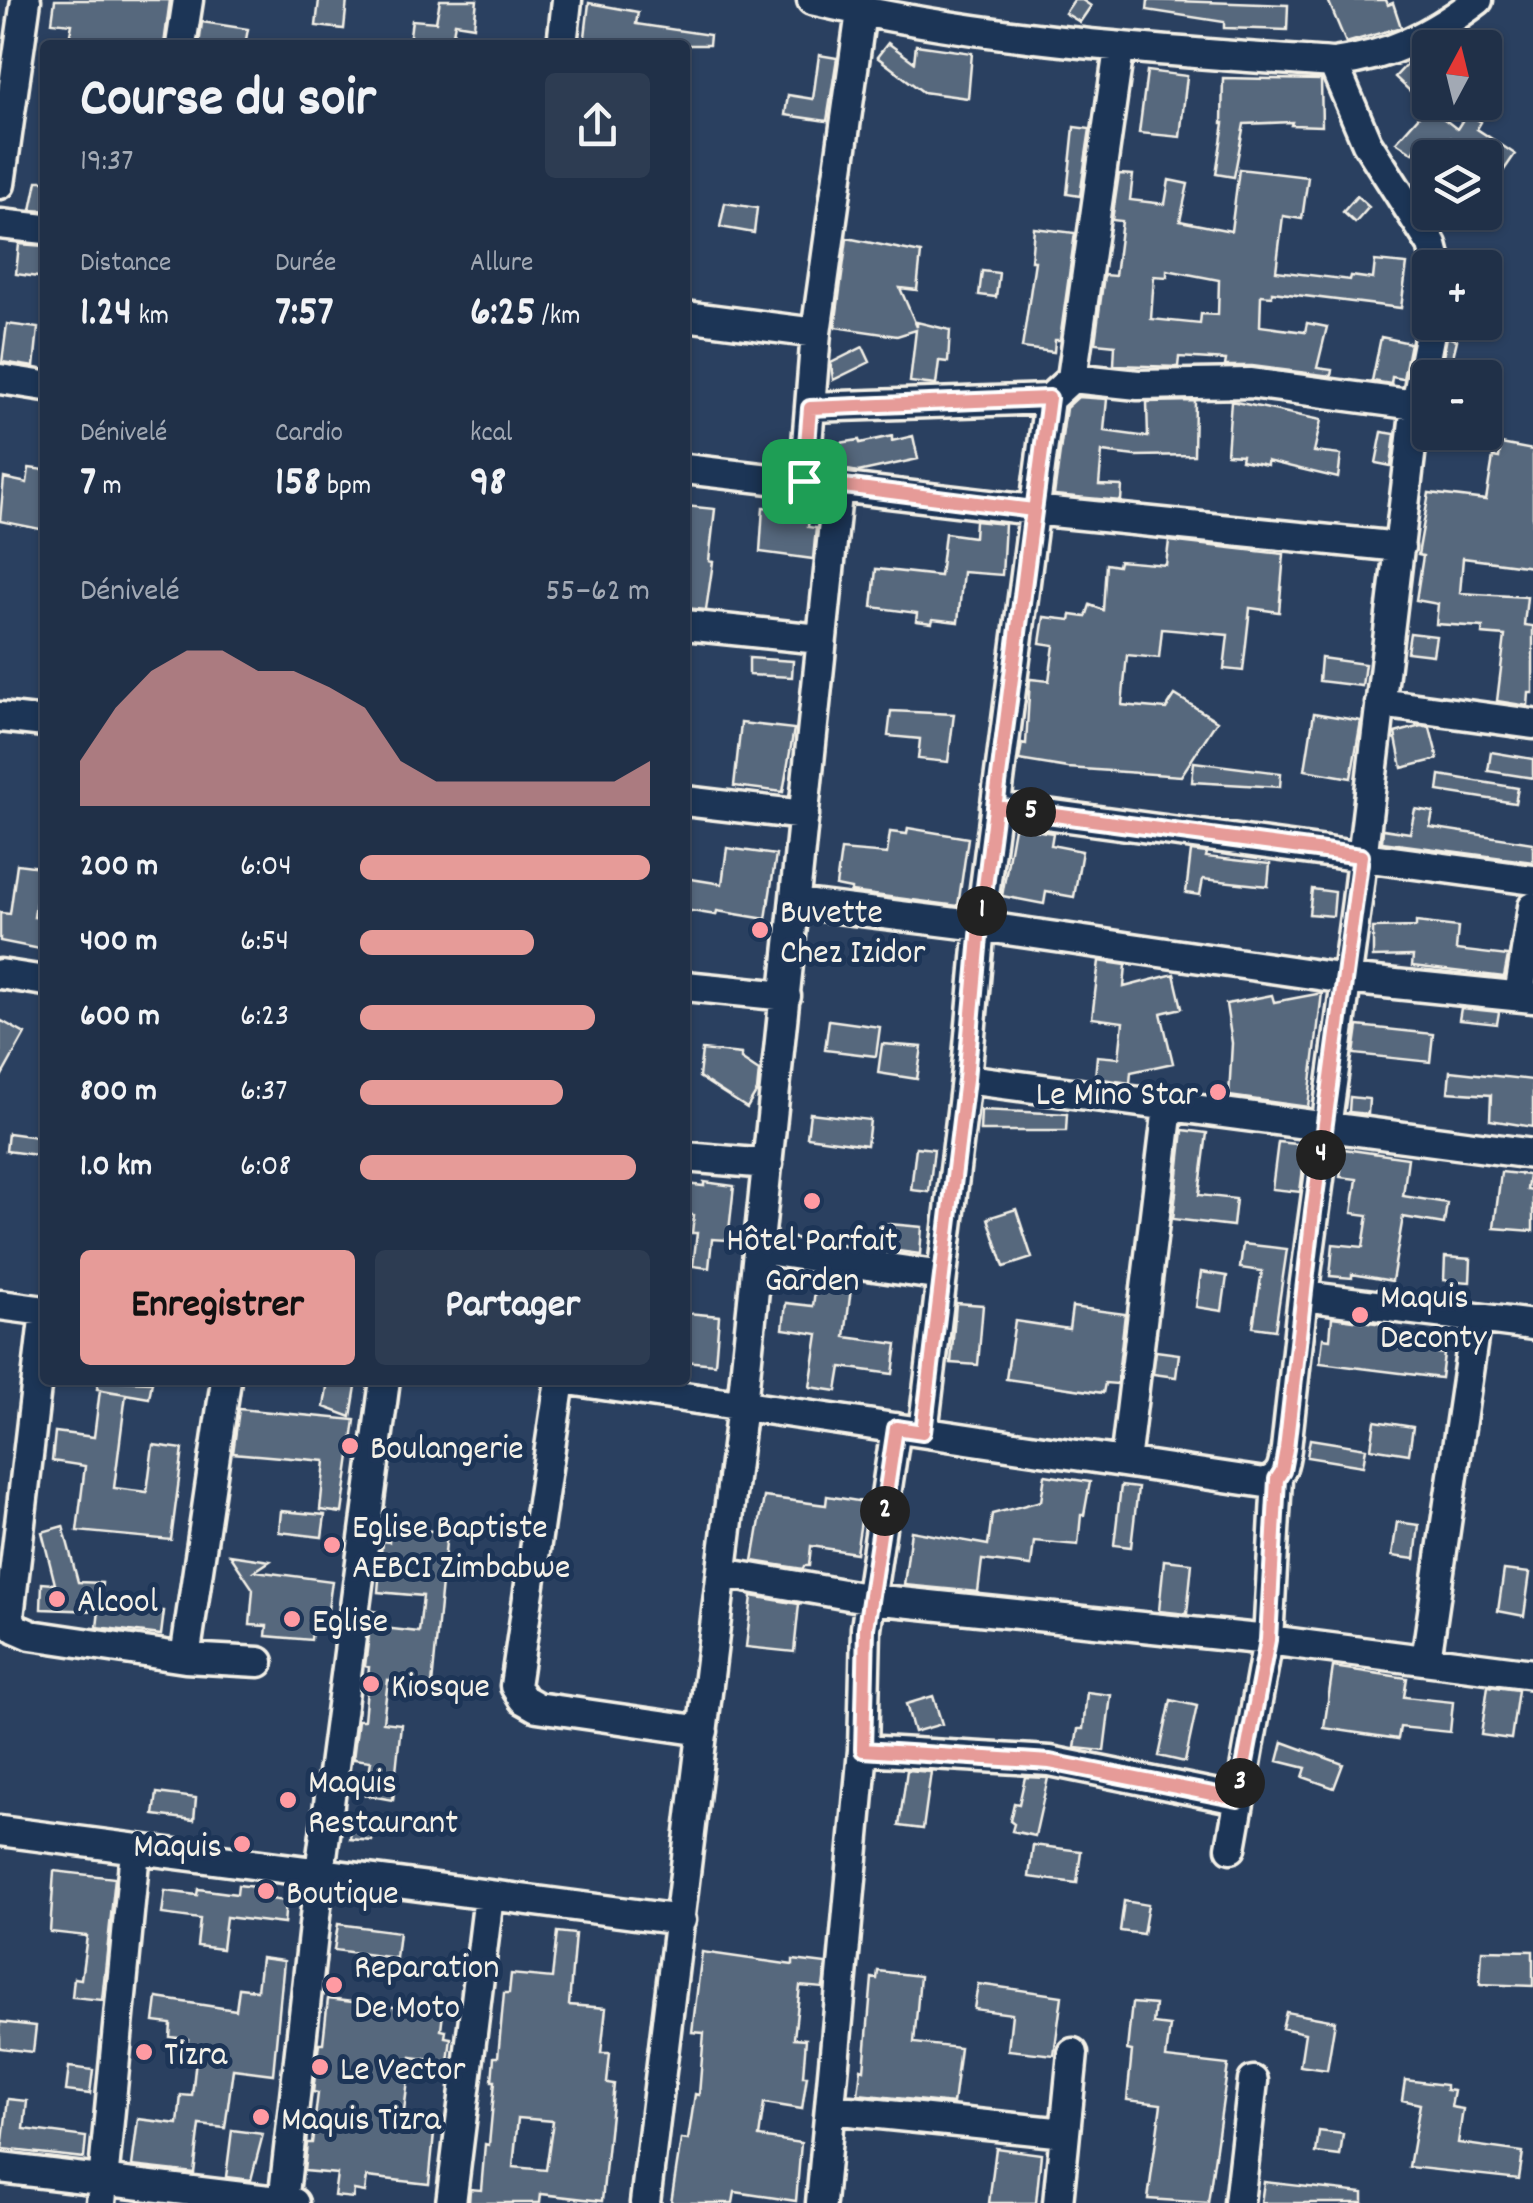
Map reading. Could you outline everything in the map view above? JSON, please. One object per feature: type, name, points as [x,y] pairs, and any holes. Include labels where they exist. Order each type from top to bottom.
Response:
[{"type":"street","points":[[0,184],[26,0]]},
{"type":"street","points":[[182,40],[188,0]]},
{"type":"street","points":[[563,40],[567,0]]},
{"type":"street","points":[[812,0],[861,12],[1119,49],[1333,63],[1367,58],[1410,44],[1478,0]]},
{"type":"street","points":[[804,481],[816,333],[861,12]]},
{"type":"street","points":[[810,408],[1049,398],[1072,378],[1119,49]]},
{"type":"street","points":[[1333,63],[1367,142],[1433,250]]},
{"type":"street","points":[[0,224],[40,229]]},
{"type":"street","points":[[690,317],[816,333]]},
{"type":"street","points":[[1072,378],[1138,385],[1250,382],[1412,405]]},
{"type":"street","points":[[0,379],[40,385]]},
{"type":"street","points":[[821,2203],[863,1750],[866,1628],[942,1276],[980,926],[1049,398]]},
{"type":"street","points":[[1231,1848],[1268,1640],[1277,1479],[1286,1449],[1412,441]]},
{"type":"street","points":[[690,470],[1033,510],[1400,547]]},
{"type":"street","points":[[645,2203],[742,1404],[838,485]]},
{"type":"street","points":[[690,625],[820,639]]},
{"type":"street","points":[[1380,703],[1533,724]]},
{"type":"street","points":[[0,716],[40,721]]},
{"type":"street","points":[[690,801],[804,815]]},
{"type":"street","points":[[995,807],[1533,880]]},
{"type":"street","points":[[796,903],[1346,979],[1526,997],[1533,908]]},
{"type":"street","points":[[0,974],[40,980]]},
{"type":"street","points":[[690,986],[786,996]]},
{"type":"street","points":[[966,1079],[1533,1154]]},
{"type":"street","points":[[1125,1462],[1168,1106]]},
{"type":"street","points":[[690,1156],[768,1164]]},
{"type":"street","points":[[759,1249],[942,1276]]},
{"type":"street","points":[[1303,1296],[1533,1325]]},
{"type":"street","points":[[0,1305],[40,1310]]},
{"type":"street","points":[[1426,1660],[1476,1318]]},
{"type":"street","points":[[40,1354],[9,1618],[15,1628],[31,1634],[185,1658],[259,1662]]},
{"type":"street","points":[[185,1658],[225,1385]]},
{"type":"street","points":[[0,2168],[103,2192],[287,2202],[320,1872],[383,1385]]},
{"type":"street","points":[[559,1385],[515,1686],[523,1699],[537,1707],[704,1730]]},
{"type":"street","points":[[605,1385],[1266,1483],[1277,1479]]},
{"type":"street","points":[[722,1573],[872,1599],[1268,1640],[1533,1674]]},
{"type":"street","points":[[863,1750],[1050,1762],[1238,1799]]},
{"type":"street","points":[[0,1832],[681,1920]]},
{"type":"street","points":[[103,2192],[136,1851]]},
{"type":"street","points":[[451,2203],[489,1896]]},
{"type":"street","points":[[1058,2203],[1074,2053]]},
{"type":"street","points":[[1239,2203],[1253,2082]]},
{"type":"street","points":[[830,2109],[1065,2133]]},
{"type":"building","points":[[55,0],[170,0],[165,40],[69,40],[72,24],[52,22]]},
{"type":"building","points":[[319,0],[347,0],[344,29],[316,26]]},
{"type":"building","points":[[440,0],[477,0],[474,26],[455,23],[452,40],[409,40],[412,20],[436,22]]},
{"type":"building","points":[[1074,0],[1091,6],[1080,22],[1065,13]]},
{"type":"building","points":[[1148,0],[1288,5],[1287,30],[1224,28],[1224,22],[1147,10]]},
{"type":"building","points":[[1328,0],[1386,0],[1388,5],[1393,3],[1401,27],[1346,43]]},
{"type":"building","points":[[589,3],[638,12],[636,24],[710,35],[709,45],[690,45],[690,40],[585,40]]},
{"type":"building","points":[[202,22],[248,29],[246,40],[200,40]]},
{"type":"building","points":[[888,43],[914,62],[916,45],[972,53],[968,98],[923,92],[877,57]]},
{"type":"building","points":[[819,55],[837,58],[827,121],[785,115],[788,95],[813,99]]},
{"type":"building","points":[[1412,60],[1412,93],[1395,77]]},
{"type":"building","points":[[1147,71],[1187,76],[1180,137],[1139,133]]},
{"type":"building","points":[[1223,78],[1321,80],[1322,126],[1291,125],[1292,122],[1244,124],[1234,177],[1216,174],[1224,123]]},
{"type":"building","points":[[1415,120],[1445,120],[1457,129],[1463,120],[1478,120],[1481,122],[1477,129],[1494,140],[1421,138],[1412,140],[1412,152],[1396,142]]},
{"type":"building","points":[[1074,127],[1090,129],[1080,196],[1067,194]]},
{"type":"building","points":[[1502,145],[1515,154],[1502,173]]},
{"type":"building","points":[[1239,169],[1308,177],[1302,219],[1283,216],[1276,271],[1373,279],[1375,261],[1407,264],[1401,308],[1272,292],[1272,296],[1261,295],[1260,326],[1305,332],[1307,323],[1327,327],[1317,368],[1332,370],[1331,376],[1225,366],[1226,360],[1179,357],[1178,367],[1114,365],[1115,345],[1095,343],[1104,275],[1115,276],[1122,221],[1112,220],[1119,174],[1133,175],[1130,200],[1165,204],[1169,180],[1188,184],[1180,221],[1231,231]],"holes":[[[1167,270],[1219,280],[1218,315],[1201,314],[1200,324],[1151,319],[1154,276],[1167,277]]]},
{"type":"building","points":[[37,181],[40,181],[40,211],[31,210]]},
{"type":"building","points":[[1357,196],[1369,207],[1355,223],[1343,212]]},
{"type":"building","points":[[725,203],[757,208],[754,233],[720,227]]},
{"type":"building","points":[[1034,228],[1075,233],[1060,340],[1055,340],[1054,352],[1022,348],[1035,261],[1031,261]]},
{"type":"building","points":[[847,238],[921,253],[917,290],[900,288],[917,327],[917,322],[950,330],[948,362],[939,361],[936,385],[910,382],[916,330],[897,336],[835,327]]},
{"type":"building","points":[[19,244],[40,246],[40,277],[16,274]]},
{"type":"building","points":[[982,271],[999,273],[996,297],[979,295]]},
{"type":"building","points":[[7,324],[38,328],[34,367],[2,362]]},
{"type":"building","points":[[1381,337],[1410,343],[1403,379],[1392,377],[1391,384],[1372,381]]},
{"type":"building","points":[[1446,340],[1457,340],[1452,360],[1442,360]]},
{"type":"building","points":[[863,347],[870,362],[833,380],[831,363]]},
{"type":"building","points":[[1078,397],[1107,399],[1104,431],[1148,437],[1147,402],[1195,401],[1194,455],[1102,452],[1099,485],[1122,486],[1121,501],[1054,495],[1066,408]]},
{"type":"building","points":[[1231,401],[1321,420],[1314,452],[1341,455],[1338,478],[1227,454]]},
{"type":"building","points":[[1382,432],[1395,434],[1391,466],[1376,463]]},
{"type":"building","points":[[892,436],[892,441],[913,436],[918,459],[858,472],[837,468],[833,444]]},
{"type":"building","points":[[1502,444],[1533,450],[1533,567],[1463,558],[1460,593],[1527,597],[1524,625],[1533,626],[1533,693],[1529,693],[1528,706],[1497,701],[1505,636],[1482,634],[1483,627],[1436,624],[1438,604],[1416,600],[1423,556],[1418,555],[1429,493],[1486,500],[1493,457],[1499,458]]},
{"type":"building","points":[[29,468],[40,469],[40,529],[0,521],[4,478],[27,483]]},
{"type":"building","points":[[778,501],[811,503],[808,527],[816,528],[813,559],[760,552],[763,507],[778,508]]},
{"type":"building","points":[[690,506],[715,509],[706,610],[690,608]]},
{"type":"building","points":[[975,521],[1005,524],[1002,575],[963,572],[958,622],[916,621],[917,613],[872,607],[876,569],[940,576],[945,533],[974,537]]},
{"type":"building","points":[[1169,541],[1284,554],[1279,612],[1250,608],[1243,671],[1224,669],[1228,635],[1162,629],[1159,658],[1127,655],[1122,705],[1166,709],[1175,695],[1217,721],[1181,776],[1068,768],[1019,760],[1022,743],[1026,744],[1030,679],[1049,681],[1054,645],[1040,643],[1044,617],[1086,617],[1090,605],[1103,610],[1106,564],[1118,566],[1119,561],[1166,565]]},
{"type":"building","points":[[1410,633],[1436,636],[1433,655],[1407,652]]},
{"type":"building","points":[[749,658],[793,661],[792,677],[749,675]]},
{"type":"building","points":[[1321,658],[1365,664],[1362,686],[1319,681]]},
{"type":"building","points":[[891,711],[954,714],[948,762],[918,759],[920,739],[888,736]]},
{"type":"building","points":[[1314,713],[1361,721],[1351,778],[1305,770]]},
{"type":"building","points":[[741,723],[794,729],[783,792],[734,786]]},
{"type":"building","points":[[1421,726],[1430,728],[1438,759],[1402,768],[1395,733]]},
{"type":"building","points":[[1491,752],[1533,759],[1533,778],[1488,771]]},
{"type":"building","points":[[1194,762],[1281,773],[1280,787],[1192,782]]},
{"type":"building","points":[[1440,775],[1518,788],[1515,803],[1438,791]]},
{"type":"building","points":[[1415,809],[1433,812],[1430,827],[1533,843],[1533,862],[1382,842],[1383,829],[1410,833]]},
{"type":"building","points":[[1014,827],[1053,833],[1051,845],[1082,851],[1074,897],[1046,892],[1044,904],[1002,896]]},
{"type":"building","points":[[908,828],[968,838],[958,906],[851,892],[836,886],[841,850],[887,854],[890,832],[907,834]]},
{"type":"building","points":[[727,848],[776,855],[766,919],[690,911],[690,879],[722,884]]},
{"type":"building","points":[[1191,851],[1207,853],[1206,857],[1270,864],[1268,886],[1203,879],[1200,895],[1186,893]]},
{"type":"building","points":[[17,864],[40,867],[34,917],[40,918],[40,949],[0,941],[0,913],[10,914]]},
{"type":"building","points":[[1312,889],[1335,892],[1333,916],[1309,914]]},
{"type":"building","points":[[1416,922],[1458,927],[1456,950],[1508,956],[1504,977],[1412,966],[1413,956],[1373,957],[1373,928],[1416,927]]},
{"type":"building","points":[[1099,961],[1126,965],[1124,987],[1174,974],[1182,1008],[1161,1013],[1173,1063],[1131,1072],[1130,1083],[1095,1078],[1097,1056],[1119,1058],[1123,1022],[1092,1018]]},
{"type":"building","points":[[1322,993],[1308,1107],[1229,1096],[1232,1043],[1226,1004],[1272,995],[1274,1002]]},
{"type":"building","points":[[1461,1008],[1499,1012],[1497,1024],[1459,1020]]},
{"type":"building","points":[[0,1020],[25,1034],[0,1079]]},
{"type":"building","points":[[829,1020],[880,1027],[876,1056],[825,1050]]},
{"type":"building","points":[[1358,1026],[1433,1034],[1430,1062],[1354,1054]]},
{"type":"building","points":[[882,1044],[922,1047],[917,1079],[878,1073]]},
{"type":"building","points":[[702,1050],[741,1054],[741,1059],[759,1071],[757,1091],[747,1108],[699,1077]]},
{"type":"building","points":[[1450,1071],[1533,1080],[1533,1127],[1490,1120],[1491,1095],[1448,1092]]},
{"type":"building","points":[[1350,1097],[1369,1099],[1368,1114],[1349,1112]]},
{"type":"building","points":[[981,1110],[1067,1114],[1066,1131],[980,1131]]},
{"type":"building","points":[[810,1113],[870,1120],[867,1145],[807,1137]]},
{"type":"building","points":[[1183,1130],[1207,1133],[1199,1195],[1236,1199],[1233,1226],[1173,1219]]},
{"type":"building","points":[[8,1133],[40,1137],[40,1155],[6,1151]]},
{"type":"building","points":[[1278,1142],[1306,1145],[1300,1192],[1272,1189]]},
{"type":"building","points":[[916,1147],[934,1149],[929,1192],[911,1190]]},
{"type":"building","points":[[1344,1149],[1408,1158],[1403,1196],[1447,1203],[1444,1224],[1403,1217],[1392,1281],[1352,1274],[1352,1278],[1330,1276],[1333,1244],[1363,1247],[1368,1215],[1352,1213],[1357,1179],[1340,1177]]},
{"type":"building","points":[[1501,1172],[1529,1175],[1527,1190],[1533,1191],[1533,1231],[1494,1228]]},
{"type":"building","points":[[704,1182],[734,1186],[728,1240],[712,1239],[709,1268],[693,1266],[697,1233],[692,1233],[690,1185],[704,1186]]},
{"type":"building","points":[[1016,1209],[1032,1258],[1004,1267],[988,1218]]},
{"type":"building","points":[[878,1223],[922,1227],[920,1254],[875,1248]]},
{"type":"building","points":[[1243,1244],[1287,1249],[1275,1330],[1253,1327],[1262,1271],[1240,1268]]},
{"type":"building","points":[[1445,1257],[1471,1259],[1470,1282],[1444,1280]]},
{"type":"building","points":[[1201,1272],[1227,1276],[1222,1311],[1196,1307]]},
{"type":"building","points":[[817,1275],[852,1280],[845,1337],[897,1344],[893,1374],[841,1367],[837,1391],[810,1387],[818,1334],[783,1329],[786,1303],[813,1306]]},
{"type":"building","points":[[956,1303],[983,1305],[978,1365],[951,1363]]},
{"type":"building","points":[[1072,1307],[1125,1314],[1117,1384],[1105,1383],[1103,1393],[1006,1379],[1015,1321],[1069,1329]]},
{"type":"building","points":[[690,1313],[719,1316],[715,1364],[690,1362]]},
{"type":"building","points":[[1332,1317],[1383,1324],[1381,1346],[1444,1354],[1441,1378],[1320,1363],[1323,1338],[1330,1339]]},
{"type":"building","points":[[1156,1351],[1179,1354],[1176,1377],[1153,1374]]},
{"type":"building","points":[[97,1385],[151,1385],[149,1398],[97,1389]]},
{"type":"building","points":[[327,1385],[356,1385],[351,1417],[324,1407]]},
{"type":"building","points":[[100,1390],[126,1394],[114,1488],[147,1492],[153,1445],[183,1449],[171,1540],[77,1531],[85,1466],[52,1461],[55,1432],[94,1437]]},
{"type":"building","points":[[239,1409],[355,1420],[342,1513],[320,1510],[325,1461],[233,1453]]},
{"type":"building","points":[[1375,1421],[1413,1427],[1409,1454],[1371,1448]]},
{"type":"building","points":[[1310,1439],[1366,1448],[1363,1466],[1307,1457]]},
{"type":"building","points":[[1045,1475],[1090,1482],[1078,1545],[1034,1541],[1031,1566],[982,1560],[978,1592],[904,1585],[911,1531],[988,1545],[992,1514],[1041,1501]]},
{"type":"building","points":[[1121,1486],[1138,1488],[1131,1547],[1114,1545]]},
{"type":"building","points":[[827,1496],[864,1502],[856,1553],[811,1546],[809,1566],[803,1569],[753,1561],[764,1497],[826,1505]]},
{"type":"building","points":[[281,1511],[325,1515],[322,1537],[279,1532]]},
{"type":"building","points":[[1397,1522],[1419,1525],[1415,1559],[1392,1556]]},
{"type":"building","points":[[63,1526],[78,1582],[102,1583],[100,1604],[164,1611],[161,1635],[97,1627],[99,1611],[41,1609],[42,1583],[55,1584],[42,1532]]},
{"type":"building","points":[[390,1528],[447,1532],[432,1685],[388,1680],[383,1722],[401,1724],[393,1800],[365,1795],[371,1761],[353,1759],[358,1720],[364,1720],[372,1611],[385,1613],[383,1628],[419,1632],[423,1596],[378,1592],[382,1541],[389,1542]]},
{"type":"building","points":[[230,1555],[270,1561],[255,1571],[332,1581],[328,1609],[314,1607],[311,1640],[266,1636],[267,1626],[250,1625],[253,1589]]},
{"type":"building","points":[[1164,1560],[1192,1563],[1187,1614],[1159,1611]]},
{"type":"building","points":[[1504,1570],[1530,1573],[1524,1616],[1498,1611]]},
{"type":"building","points":[[752,1596],[799,1604],[794,1652],[746,1647]]},
{"type":"building","points":[[1333,1667],[1407,1678],[1404,1697],[1453,1702],[1450,1732],[1400,1727],[1398,1739],[1324,1728]]},
{"type":"building","points":[[1488,1686],[1518,1690],[1511,1739],[1481,1735]]},
{"type":"building","points":[[1087,1692],[1111,1695],[1104,1751],[1075,1748],[1078,1729],[1083,1729]]},
{"type":"building","points":[[933,1696],[942,1724],[914,1732],[906,1704]]},
{"type":"building","points":[[1171,1700],[1197,1706],[1185,1762],[1159,1756]]},
{"type":"building","points":[[1283,1742],[1343,1764],[1334,1788],[1303,1777],[1306,1768],[1278,1761]]},
{"type":"building","points":[[907,1770],[931,1772],[923,1829],[899,1826]]},
{"type":"building","points":[[1025,1777],[1048,1778],[1035,1836],[1012,1831],[1014,1824],[1010,1821],[1014,1803],[1019,1804]]},
{"type":"building","points":[[157,1793],[196,1798],[194,1820],[154,1815]]},
{"type":"building","points":[[352,1822],[374,1825],[372,1841],[350,1839]]},
{"type":"building","points":[[1033,1845],[1081,1851],[1077,1883],[1029,1877]]},
{"type":"building","points":[[54,1871],[115,1878],[102,2000],[72,1997],[74,1978],[81,1979],[87,1936],[50,1932]]},
{"type":"building","points":[[238,1885],[271,1889],[270,1899],[286,1901],[284,1924],[226,1917],[222,1949],[197,1946],[200,1919],[162,1914],[165,1891],[197,1895],[198,1889],[237,1894]]},
{"type":"building","points":[[1124,1901],[1148,1905],[1143,1934],[1120,1931]]},
{"type":"building","points":[[338,1924],[399,1932],[396,1958],[334,1950]]},
{"type":"building","points":[[557,1932],[575,1934],[569,2005],[606,2008],[601,2053],[610,2053],[607,2083],[614,2084],[602,2201],[541,2194],[540,2203],[469,2203],[470,2189],[481,2190],[485,2144],[489,2145],[494,2057],[498,2057],[504,1993],[509,1993],[511,1974],[552,1978]],"holes":[[[518,2118],[553,2121],[546,2170],[513,2167]]]},
{"type":"building","points":[[1482,1950],[1533,1951],[1533,1986],[1480,1984]]},
{"type":"building","points":[[702,1952],[793,1965],[793,1960],[826,1964],[823,1988],[800,1986],[794,2038],[806,2039],[803,2076],[807,2076],[802,2109],[764,2103],[759,2137],[801,2143],[796,2201],[735,2192],[733,2203],[671,2203],[681,2139],[688,2140],[695,2094],[699,2095],[704,2033],[692,2032]]},
{"type":"building","points":[[261,1958],[284,1961],[273,2074],[233,2069],[225,2128],[200,2125],[194,2173],[132,2166],[138,2119],[178,2124],[181,2095],[192,2096],[196,2059],[186,2058],[188,2039],[170,2037],[171,2024],[154,2022],[157,1998],[236,2010],[239,1988],[257,1990]]},
{"type":"building","points":[[878,1971],[920,1976],[914,2043],[960,2048],[953,2104],[858,2094],[861,2069],[864,2070],[872,1978],[877,1979]]},
{"type":"building","points":[[978,1984],[1062,1996],[1054,2055],[1008,2050],[1012,2014],[974,2009]]},
{"type":"building","points":[[328,1999],[443,2013],[441,2030],[451,2038],[448,2062],[411,2057],[403,2119],[435,2123],[429,2184],[367,2177],[365,2192],[354,2190],[353,2198],[334,2196],[337,2174],[304,2171],[307,2143],[312,2143],[318,2093],[313,2092]]},
{"type":"building","points":[[1132,2003],[1155,2005],[1153,2024],[1170,2026],[1166,2058],[1228,2065],[1208,2203],[1148,2199],[1161,2104],[1127,2100]]},
{"type":"building","points":[[1286,2012],[1335,2021],[1327,2070],[1300,2066],[1305,2033],[1282,2028]]},
{"type":"building","points":[[0,2022],[36,2026],[33,2052],[0,2048]]},
{"type":"building","points":[[69,2067],[93,2070],[90,2094],[66,2091]]},
{"type":"building","points":[[1405,2080],[1446,2085],[1446,2090],[1454,2091],[1451,2107],[1463,2109],[1458,2143],[1523,2152],[1519,2179],[1409,2167],[1420,2104],[1402,2100]]},
{"type":"building","points":[[8,2099],[27,2101],[24,2129],[86,2137],[84,2158],[2,2149]]},
{"type":"building","points":[[232,2130],[263,2134],[251,2180],[226,2177]]},
{"type":"building","points":[[1319,2131],[1343,2134],[1340,2156],[1316,2153]]},
{"type":"building","points":[[996,2148],[1041,2154],[1036,2203],[989,2203]]},
{"type":"building","points":[[1264,2182],[1363,2193],[1363,2203],[1261,2203]]},
{"type":"place","name":"Buvette Chez Izidor","points":[[760,930]]},
{"type":"place","name":"Le Mino Star","points":[[1218,1092]]},
{"type":"place","name":"Hôtel Parfait Garden","points":[[812,1201]]},
{"type":"place","name":"Maquis Deconty","points":[[1360,1315]]},
{"type":"place","name":"Boulangerie","points":[[350,1446]]},
{"type":"place","name":"Eglise Baptiste AEBCI Zimbabwe","points":[[332,1545]]},
{"type":"place","name":"Alcool","points":[[57,1599]]},
{"type":"place","name":"Eglise","points":[[292,1619]]},
{"type":"place","name":"Kiosque","points":[[371,1684]]},
{"type":"place","name":"Maquis Restaurant","points":[[288,1800]]},
{"type":"place","name":"Maquis","points":[[242,1844]]},
{"type":"place","name":"Boutique","points":[[266,1891]]},
{"type":"place","name":"Reparation De Moto","points":[[334,1985]]},
{"type":"place","name":"Tizra","points":[[144,2052]]},
{"type":"place","name":"Le Vector","points":[[320,2067]]},
{"type":"place","name":"Maquis Tizra","points":[[261,2117]]},
{"type":"route","points":[[804,481],[810,408],[1049,398],[1033,510],[995,807],[1361,856],[1286,1449],[1277,1479],[1268,1640],[1238,1799],[1050,1762],[863,1750],[866,1628],[896,1428],[923,1432],[966,1079],[980,926],[1033,510],[804,481]]}]
